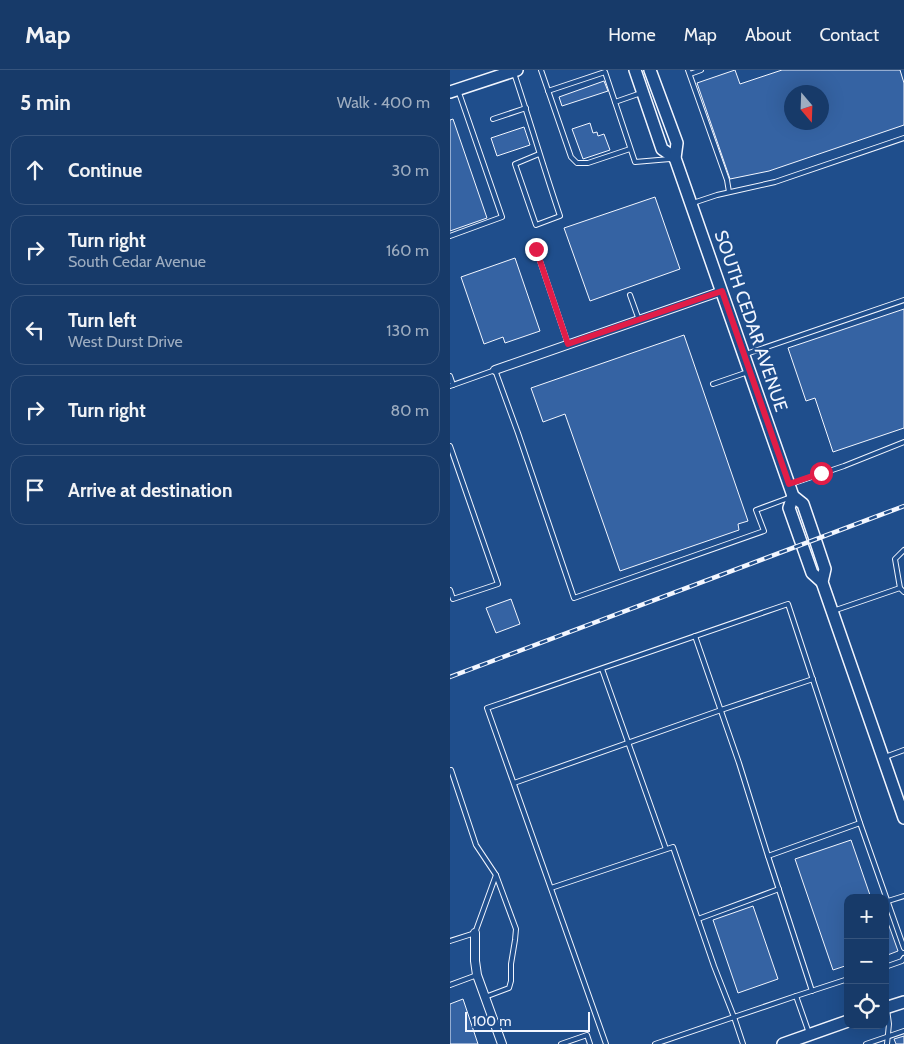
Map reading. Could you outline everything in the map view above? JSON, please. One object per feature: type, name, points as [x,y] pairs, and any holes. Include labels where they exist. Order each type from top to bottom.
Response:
[{"type":"main road","name":"SOUTH CEDAR AVENUE","points":[[636,70],[662,149],[675,158]]},
{"type":"main road","name":"SOUTH CEDAR AVENUE","points":[[650,70],[677,143],[675,158],[793,496],[789,508],[812,573],[822,582],[904,818]]},
{"type":"main road","points":[[454,91],[515,71]]},
{"type":"main road","points":[[889,1007],[904,1002]]},
{"type":"main road","points":[[783,1044],[844,1022]]},
{"type":"street","points":[[495,370],[722,291]]},
{"type":"street","points":[[475,933],[477,975],[502,1044]]},
{"type":"lane","points":[[541,70],[570,157],[577,163],[588,163],[630,149]]},
{"type":"lane","points":[[701,70],[689,72],[730,192]]},
{"type":"lane","points":[[515,71],[539,154],[560,216],[536,225],[514,164],[539,154]]},
{"type":"lane","points":[[548,91],[605,72],[635,162],[675,158]]},
{"type":"lane","points":[[450,236],[502,217],[454,91]]},
{"type":"lane","points":[[615,102],[643,93]]},
{"type":"lane","points":[[493,119],[526,108]]},
{"type":"lane","points":[[691,204],[717,195],[776,182],[904,138]]},
{"type":"lane","points":[[536,249],[568,344]]},
{"type":"lane","points":[[630,295],[639,320]]},
{"type":"lane","points":[[744,355],[904,300]]},
{"type":"lane","points":[[450,376],[451,385],[495,370],[574,598],[764,531],[756,510],[793,496]]},
{"type":"lane","points":[[713,384],[750,371]]},
{"type":"lane","points":[[789,484],[844,466],[904,442]]},
{"type":"lane","points":[[450,446],[498,584],[453,599],[450,590]]},
{"type":"lane","points":[[904,550],[895,559],[900,588],[904,592]]},
{"type":"lane","points":[[832,611],[900,588]]},
{"type":"lane","points":[[606,1044],[487,708],[788,604],[860,823],[885,894]]},
{"type":"lane","points":[[695,636],[739,763],[812,991]]},
{"type":"lane","points":[[602,669],[666,849]]},
{"type":"lane","points":[[514,783],[721,710],[813,680]]},
{"type":"lane","points":[[883,758],[904,750]]},
{"type":"lane","points":[[451,770],[476,845],[496,876],[516,929],[510,988],[485,997]]},
{"type":"lane","points":[[768,856],[860,823]]},
{"type":"lane","points":[[552,888],[672,847],[743,1044]]},
{"type":"lane","points":[[450,941],[475,933],[496,876]]},
{"type":"lane","points":[[698,919],[779,890]]},
{"type":"lane","points":[[889,901],[904,896]]},
{"type":"lane","points":[[889,904],[904,948]]},
{"type":"lane","points":[[889,966],[902,962],[904,958]]},
{"type":"lane","points":[[450,985],[477,975]]},
{"type":"lane","points":[[655,1044],[844,980]]},
{"type":"lane","points":[[796,996],[810,1035]]},
{"type":"lane","points":[[886,1044],[889,1029]]},
{"type":"lane","points":[[866,1044],[904,1032]]},
{"type":"lane","points":[[561,1044],[587,1034],[590,1044]]},
{"type":"building","points":[[735,70],[740,84],[782,70],[900,70],[904,83],[904,125],[769,171],[730,179],[697,83]]},
{"type":"building","points":[[604,81],[608,91],[562,106],[559,97]]},
{"type":"building","points":[[453,119],[487,218],[450,231],[450,120]]},
{"type":"building","points":[[590,123],[593,133],[597,132],[598,136],[604,134],[610,150],[583,159],[572,129]]},
{"type":"building","points":[[524,127],[530,145],[497,156],[491,138]]},
{"type":"building","points":[[655,197],[680,269],[590,301],[564,228]]},
{"type":"building","points":[[515,258],[540,331],[505,343],[503,337],[484,344],[461,277]]},
{"type":"building","points":[[904,309],[904,428],[833,452],[815,398],[806,401],[788,348]]},
{"type":"building","points":[[684,335],[748,521],[738,524],[739,530],[620,571],[565,414],[543,422],[531,388]]},
{"type":"building","points":[[511,599],[520,624],[496,633],[486,608]]},
{"type":"building","points":[[851,840],[870,894],[844,894],[844,966],[833,970],[795,859]]},
{"type":"building","points":[[753,906],[778,979],[738,993],[713,920]]},
{"type":"building","points":[[889,926],[898,951],[889,954]]},
{"type":"building","points":[[463,999],[478,1044],[450,1044],[450,1004]]},
{"type":"building","points":[[904,1036],[904,1044],[896,1044],[894,1039]]},
{"type":"railway","points":[[450,677],[904,506]]},
{"type":"route","points":[[536,249],[568,344],[722,291],[789,484],[821,473]]}]
